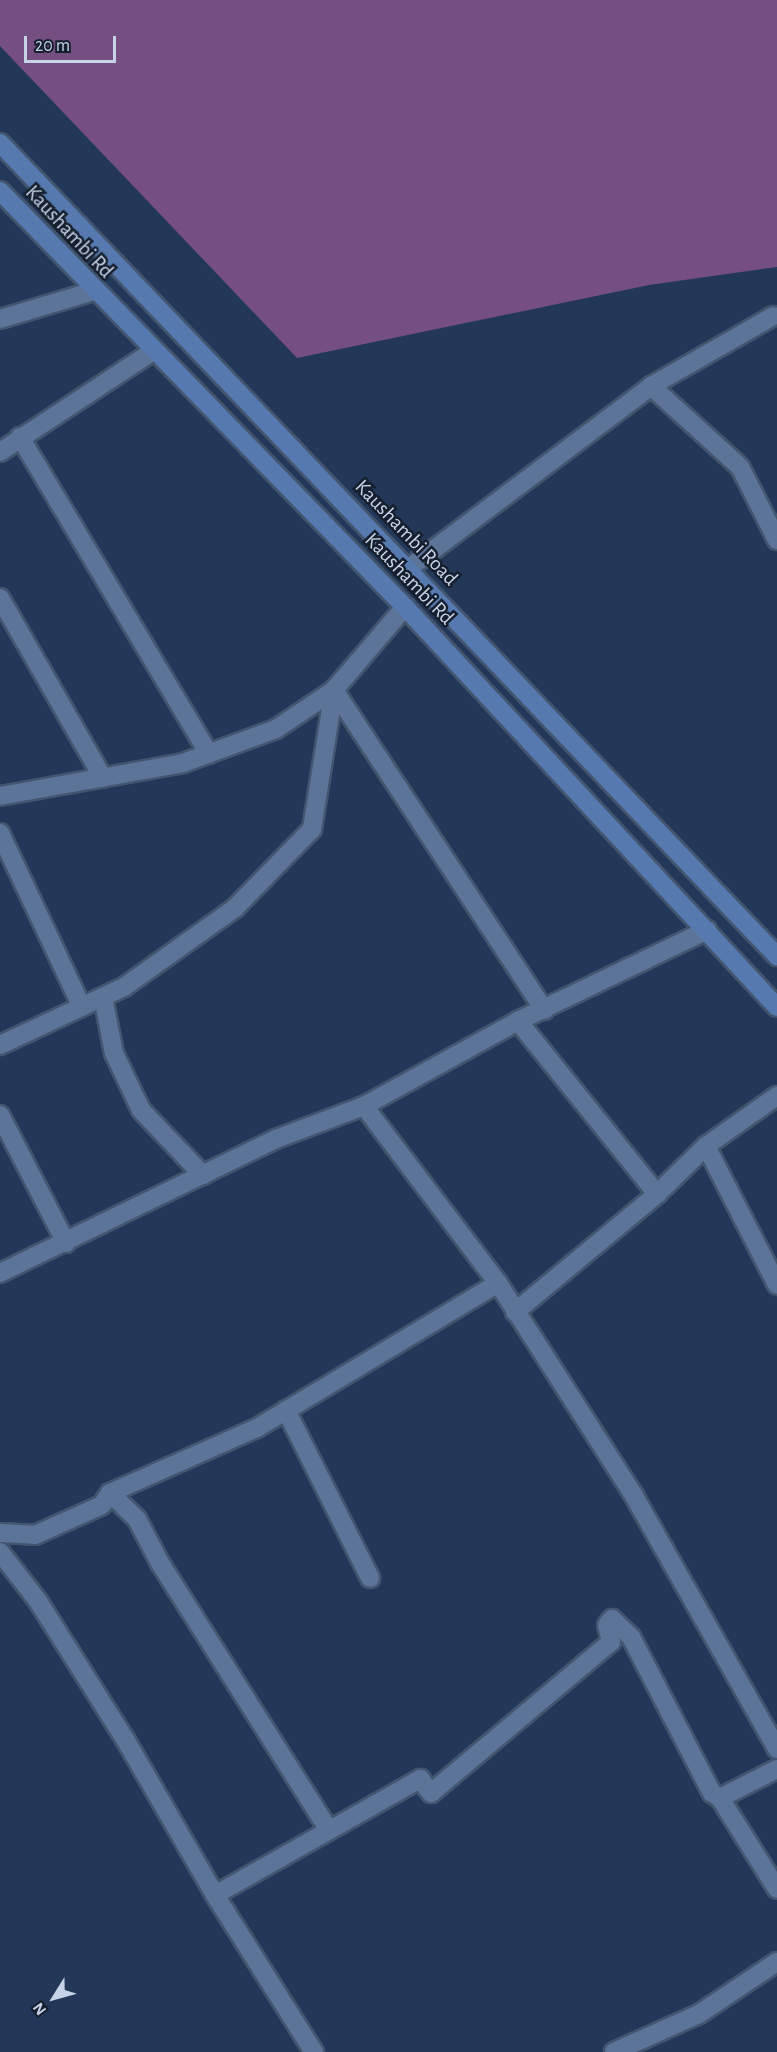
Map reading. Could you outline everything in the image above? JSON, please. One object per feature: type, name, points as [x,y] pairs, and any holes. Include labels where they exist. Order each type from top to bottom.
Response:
[{"type":"main road","name":"Kaushambi Road","points":[[0,143],[410,568],[777,956]]},
{"type":"main road","name":"Kaushambi Rd","points":[[0,191],[94,291],[405,607],[777,1007]]},
{"type":"street","points":[[0,319],[94,291]]},
{"type":"street","points":[[410,568],[651,386],[773,316]]},
{"type":"street","points":[[0,452],[20,436],[153,351]]},
{"type":"street","points":[[651,386],[740,467],[777,540]]},
{"type":"street","points":[[20,436],[210,754]]},
{"type":"street","points":[[0,598],[103,778]]},
{"type":"street","points":[[0,796],[183,764],[276,729],[334,690],[405,607]]},
{"type":"street","points":[[0,1045],[124,987],[235,908],[312,829],[334,690]]},
{"type":"street","points":[[334,690],[544,1010]]},
{"type":"street","points":[[0,833],[82,1007]]},
{"type":"street","points":[[0,1273],[66,1243],[276,1139],[364,1106],[518,1021],[707,930]]},
{"type":"street","points":[[103,997],[114,1053],[141,1110],[203,1175]]},
{"type":"street","points":[[518,1021],[657,1194]]},
{"type":"street","points":[[515,1312],[657,1194],[706,1146],[777,1096]]},
{"type":"street","points":[[364,1106],[498,1283],[634,1496],[777,1749]]},
{"type":"street","points":[[0,1115],[66,1243]]},
{"type":"street","points":[[706,1146],[777,1285]]},
{"type":"street","points":[[0,1533],[35,1535],[102,1505],[110,1493],[257,1428],[498,1283]]},
{"type":"street","points":[[286,1410],[370,1578]]},
{"type":"street","points":[[110,1493],[136,1519],[160,1563],[328,1830]]},
{"type":"street","points":[[0,1552],[38,1601],[215,1895],[314,2052]]},
{"type":"street","points":[[215,1895],[420,1779],[431,1792],[611,1642],[607,1625],[612,1618],[631,1637],[712,1793],[720,1798],[777,1889]]},
{"type":"street","points":[[720,1798],[777,1769]]},
{"type":"street","points":[[614,2052],[699,2014],[777,1962]]},
{"type":"shaded area","points":[[0,0],[777,0],[777,267],[649,285],[297,358],[0,46]]}]
